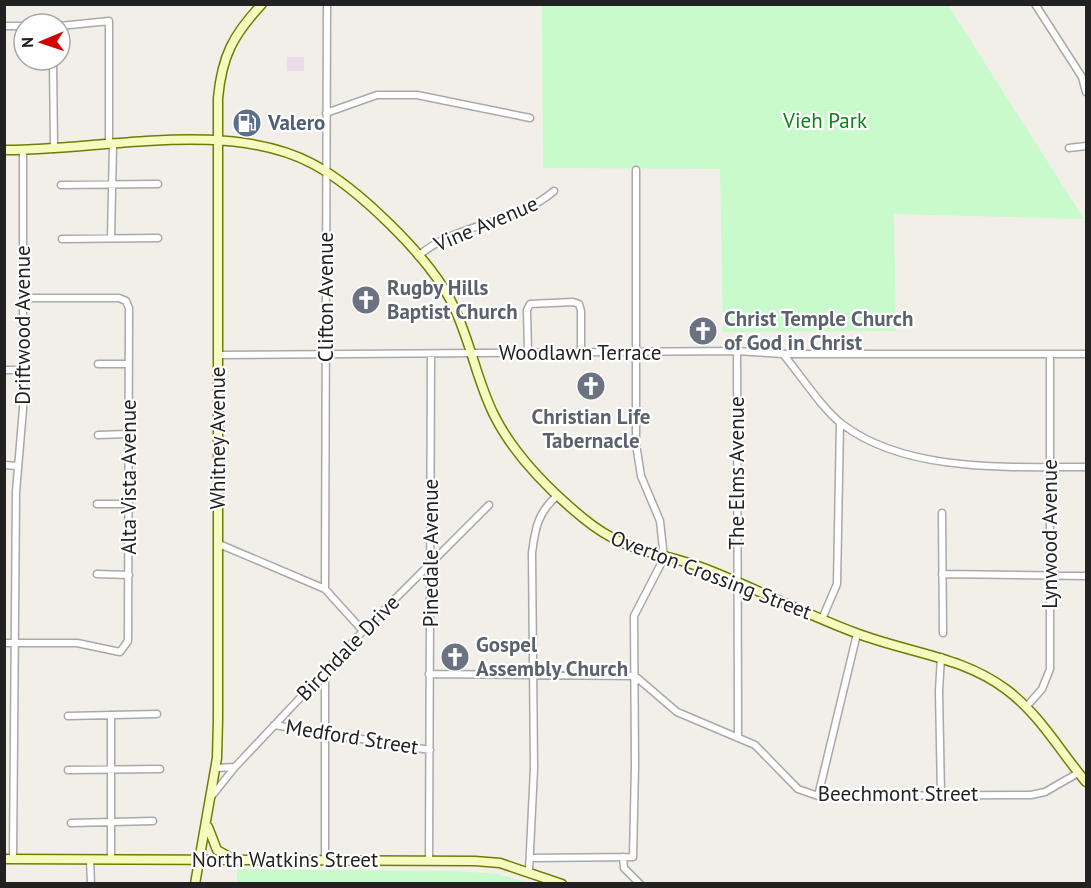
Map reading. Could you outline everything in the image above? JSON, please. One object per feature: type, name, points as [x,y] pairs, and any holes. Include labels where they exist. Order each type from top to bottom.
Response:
[{"type":"main road","name":"Whitney Avenue","points":[[195,884],[215,768],[219,544],[218,98],[224,61],[238,32],[262,4]]},
{"type":"main road","name":"Overton Crossing Street","points":[[4,150],[54,149],[167,140],[218,141],[252,143],[312,163],[354,192],[418,256],[449,298],[473,354],[484,391],[503,429],[523,458],[558,495],[609,537],[626,546],[704,568],[857,634],[941,657],[980,672],[1027,706],[1086,782]]},
{"type":"main road","points":[[207,821],[209,836],[217,850],[237,860]]},
{"type":"main road","name":"North Watkins Street","points":[[9,859],[429,860],[500,863],[562,884]]},
{"type":"street","name":"Clifton Avenue","points":[[325,589],[327,4]]},
{"type":"street","points":[[1035,4],[1082,76],[1086,92]]},
{"type":"street","points":[[72,25],[109,21],[111,238]]},
{"type":"street","points":[[53,72],[54,149]]},
{"type":"street","points":[[326,113],[377,95],[417,95],[530,118]]},
{"type":"street","points":[[1069,148],[1086,146]]},
{"type":"street","name":"Driftwood Avenue","points":[[9,859],[18,466],[23,370],[23,150]]},
{"type":"street","points":[[531,858],[633,857],[634,616],[664,558],[660,521],[638,462],[636,170]]},
{"type":"street","points":[[61,185],[158,184]]},
{"type":"street","name":"Vine Avenue","points":[[418,256],[443,238],[529,208],[554,191]]},
{"type":"street","points":[[62,239],[158,238]]},
{"type":"street","name":"Alta Vista Avenue","points":[[15,643],[77,643],[120,652],[128,641],[129,308],[126,301],[119,298],[23,298]]},
{"type":"street","points":[[528,353],[527,310],[530,304],[573,302],[579,304],[581,311],[581,354]]},
{"type":"street","name":"Woodlawn Terrace","points":[[218,355],[636,354],[737,351],[783,354],[1086,354]]},
{"type":"street","name":"The Elms Avenue","points":[[737,351],[738,738]]},
{"type":"street","name":"Pinedale Avenue","points":[[429,860],[431,354]]},
{"type":"street","points":[[783,354],[840,423],[870,443],[943,461],[990,466],[1086,467]]},
{"type":"street","name":"Lynwood Avenue","points":[[1027,706],[1042,689],[1050,669],[1050,354]]},
{"type":"street","points":[[98,364],[129,364]]},
{"type":"street","points":[[4,370],[23,370]]},
{"type":"street","points":[[822,619],[837,584],[840,423]]},
{"type":"street","points":[[98,435],[128,434]]},
{"type":"street","points":[[4,465],[18,466]]},
{"type":"street","points":[[529,871],[535,531],[545,506],[558,495]]},
{"type":"street","points":[[97,504],[129,504]]},
{"type":"street","name":"Birchdale Drive","points":[[211,798],[235,767],[363,631],[489,505]]},
{"type":"street","points":[[942,513],[943,633]]},
{"type":"street","points":[[219,544],[325,589],[363,631]]},
{"type":"street","points":[[97,574],[129,575]]},
{"type":"street","points":[[942,574],[1086,576]]},
{"type":"street","points":[[818,796],[857,634]]},
{"type":"street","points":[[4,643],[15,643]]},
{"type":"street","points":[[941,657],[939,691],[941,795]]},
{"type":"street","points":[[325,672],[326,861]]},
{"type":"street","points":[[429,674],[635,676]]},
{"type":"street","name":"Beechmont Street","points":[[635,676],[677,712],[738,738],[764,752],[798,789],[818,796],[1031,795],[1045,792],[1078,773]]},
{"type":"street","points":[[68,716],[157,714]]},
{"type":"street","points":[[111,715],[111,859]]},
{"type":"street","name":"Medford Street","points":[[274,725],[325,735],[430,750]]},
{"type":"street","points":[[215,768],[235,767]]},
{"type":"street","points":[[68,770],[160,769]]},
{"type":"street","points":[[71,823],[153,821]]},
{"type":"street","points":[[623,857],[624,868],[640,884]]},
{"type":"street","points":[[90,860],[91,884]]},
{"type":"shaded area","points":[[287,57],[304,57],[304,71],[287,71]]},
{"type":"green space","name":"Vieh Park","points":[[542,5],[948,5],[1084,219],[894,214],[896,331],[723,332],[720,169],[543,168]]},
{"type":"green space","points":[[237,869],[458,871],[498,874],[529,883],[237,883]]},
{"type":"place","name":"Valero","points":[[247,123]]},
{"type":"place","name":"Rugby Hills Baptist Church","points":[[366,300]]},
{"type":"place","name":"Christ Temple Church of God in Christ","points":[[703,331]]},
{"type":"place","name":"Christian Life Tabernacle","points":[[591,386]]},
{"type":"place","name":"Gospel Assembly Church","points":[[455,657]]}]
